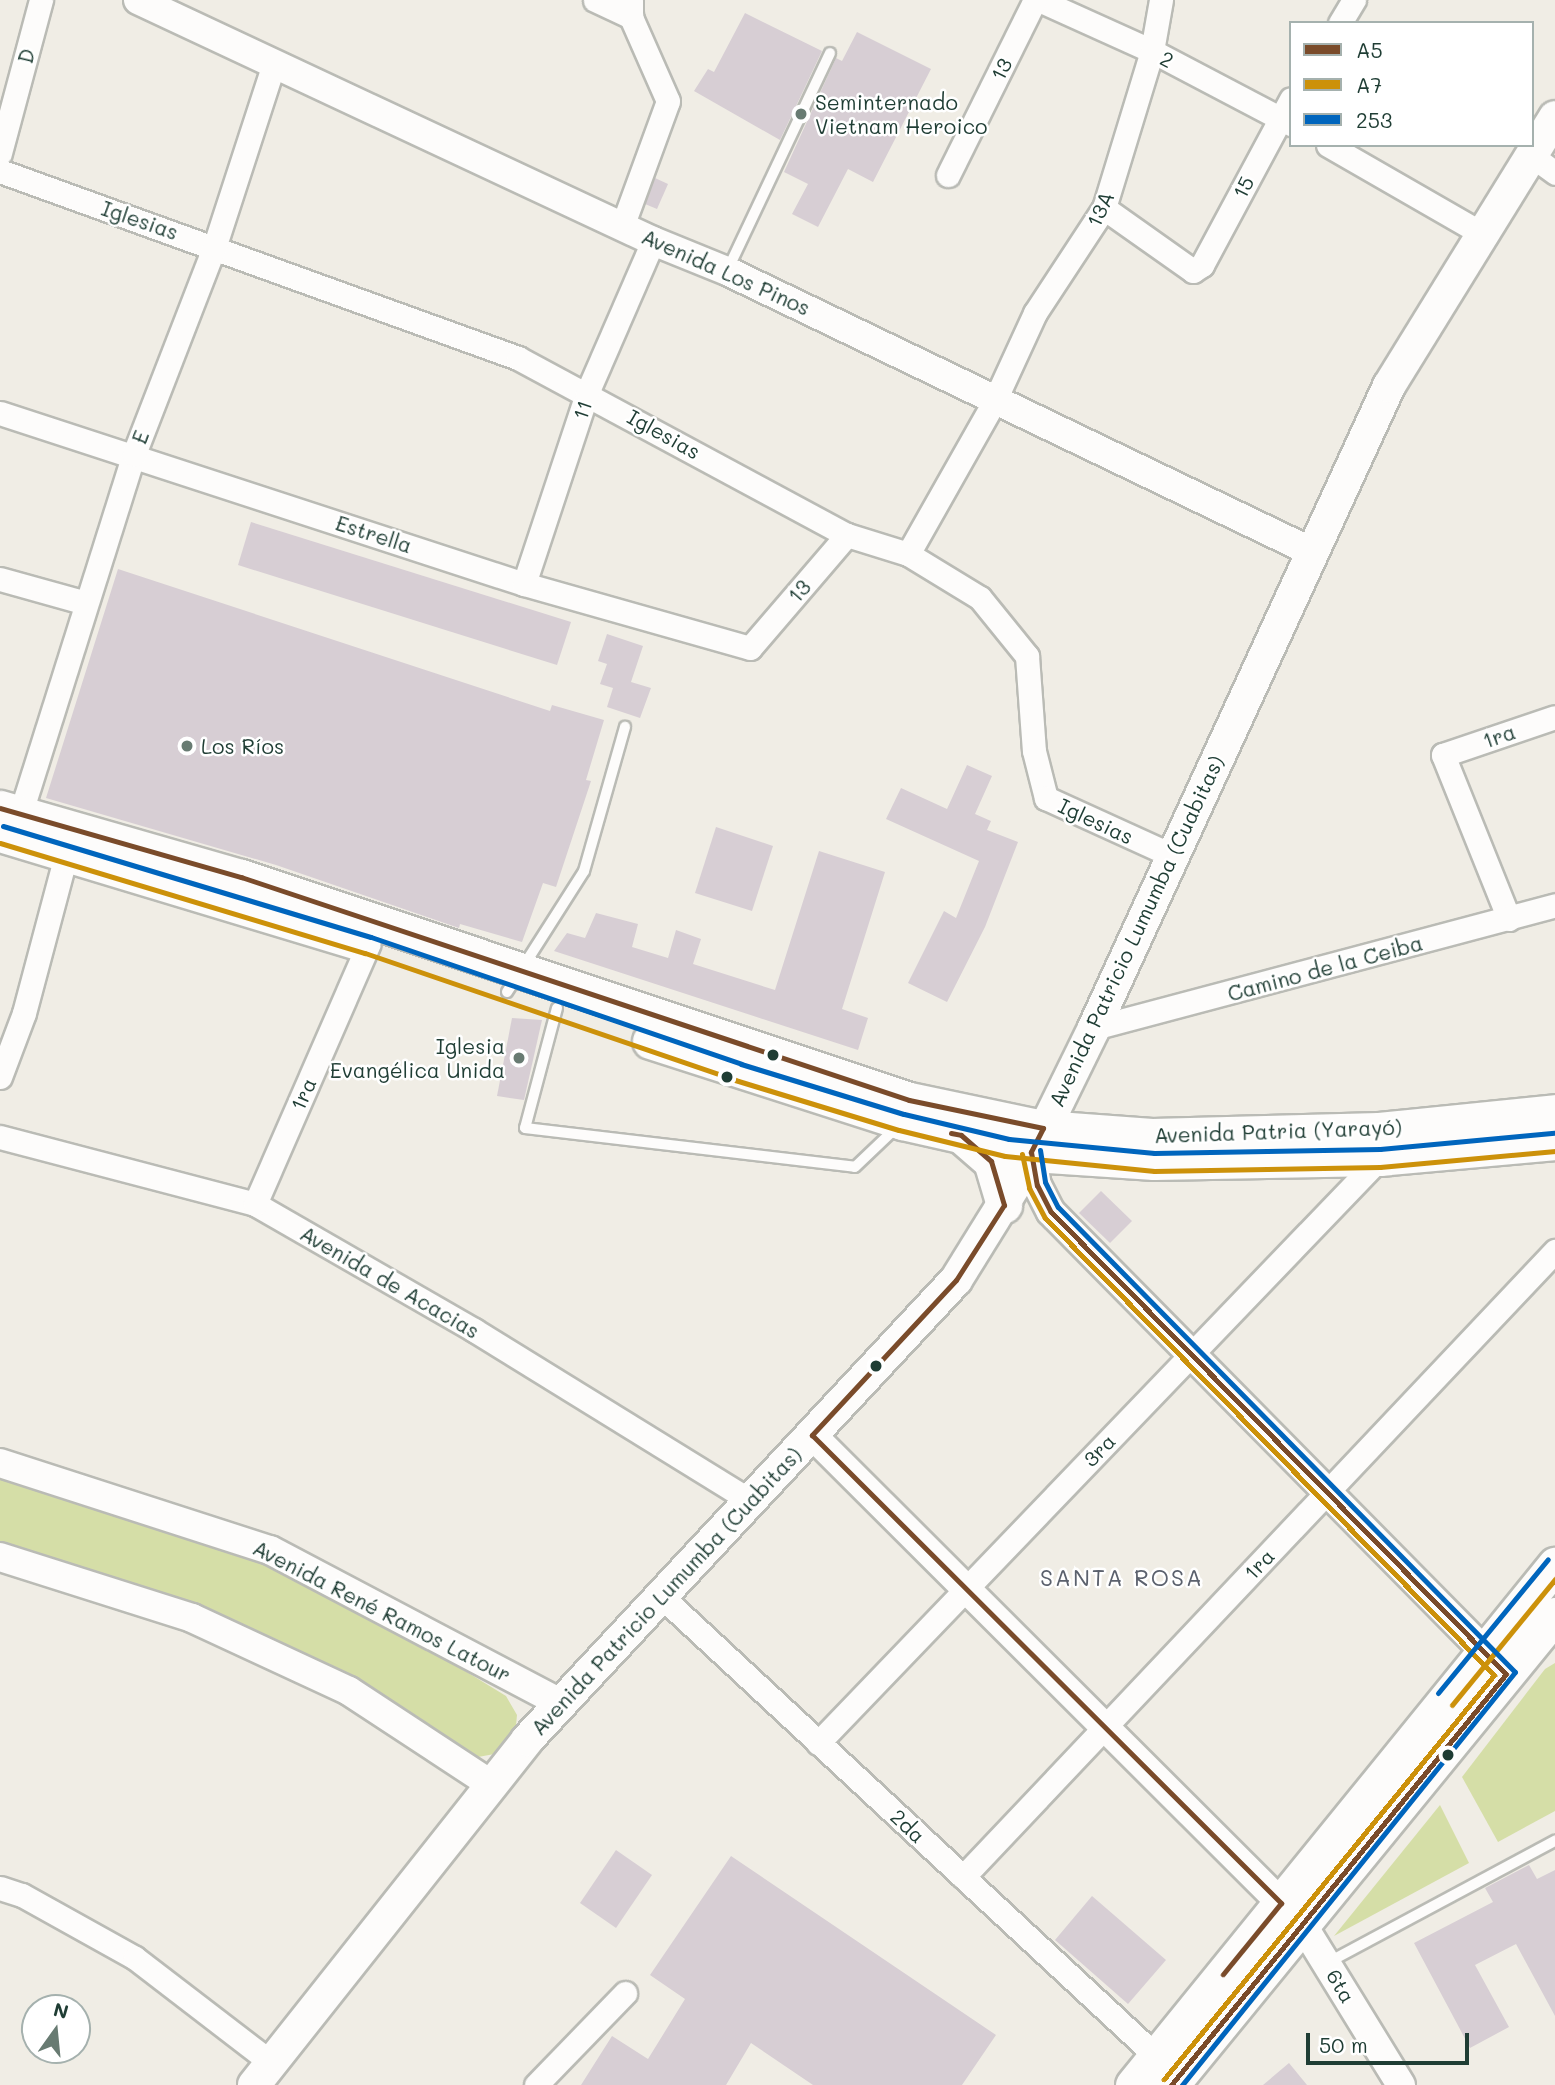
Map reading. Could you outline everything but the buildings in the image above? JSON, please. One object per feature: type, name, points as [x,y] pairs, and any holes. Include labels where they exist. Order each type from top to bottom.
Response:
[{"type":"main road","name":"Avenida Patricio Lumumba (Cuabitas)","points":[[263,2074],[492,1784],[560,1703],[748,1499],[812,1435],[956,1280],[1004,1205],[1094,1028],[1310,551],[1389,386],[1486,236],[1544,164],[1555,117]]},
{"type":"main road","name":"Avenida Patria (Yarayó)","points":[[7,818],[67,851],[237,890],[368,945],[513,982],[556,1008],[738,1072],[1037,1140],[1154,1161],[1380,1157],[1555,1142]]},
{"type":"main road","name":"Avenida Patria (Yarayó)","points":[[7,818],[237,890],[906,1111],[961,1135],[1037,1140],[1379,1130],[1555,1112]]},
{"type":"main road","points":[[961,1135],[991,1161],[1004,1205]]},
{"type":"main road","points":[[1133,2085],[1163,2071],[1292,1914],[1495,1662],[1555,1565]]},
{"type":"main road","points":[[1495,1662],[1542,1646],[1555,1615]]},
{"type":"street","name":"D","points":[[0,153],[41,0]]},
{"type":"street","name":"Avenida Los Pinos","points":[[138,0],[273,66],[623,224],[653,241],[727,271],[1310,551]]},
{"type":"street","points":[[595,0],[631,8],[668,101],[623,224]]},
{"type":"street","name":"2","points":[[1037,0],[1287,113]]},
{"type":"street","name":"13","points":[[948,175],[1037,0]]},
{"type":"street","name":"13A","points":[[995,400],[1035,313],[1104,208],[1152,51],[1161,0]]},
{"type":"street","points":[[1341,21],[1354,0]]},
{"type":"street","name":"E","points":[[7,818],[86,603],[134,454],[215,245],[273,66]]},
{"type":"street","name":"15","points":[[1104,208],[1193,271],[1202,265],[1287,113]]},
{"type":"street","points":[[1331,147],[1486,236]]},
{"type":"street","name":"Iglesias","points":[[0,171],[215,245],[518,358],[847,535],[908,554],[980,598],[1027,656],[1034,751],[1046,798],[1173,856]]},
{"type":"street","name":"11","points":[[524,583],[587,393],[653,241]]},
{"type":"street","points":[[908,554],[995,400]]},
{"type":"street","name":"Estrella","points":[[0,414],[134,454],[524,583],[750,648]]},
{"type":"street","name":"13","points":[[750,648],[847,535]]},
{"type":"street","points":[[0,579],[86,603]]},
{"type":"street","name":"1ra","points":[[1509,919],[1443,755],[1555,717]]},
{"type":"street","points":[[0,1077],[24,1013],[67,851]]},
{"type":"street","name":"Camino de la Ceiba","points":[[1094,1028],[1555,905]]},
{"type":"street","name":"1ra","points":[[255,1204],[368,945]]},
{"type":"street","name":"Avenida de Acacias","points":[[0,1137],[255,1204],[474,1330],[748,1499]]},
{"type":"street","points":[[1037,1140],[1037,1185],[1051,1212],[1495,1662]]},
{"type":"street","name":"3ra","points":[[818,1743],[1380,1157]]},
{"type":"street","name":"1ra","points":[[963,1877],[1555,1251]]},
{"type":"street","name":"6ta","points":[[812,1435],[1292,1914],[1327,1963],[1401,2085]]},
{"type":"street","name":"Avenida René Ramos Latour","points":[[0,1464],[61,1479],[270,1550],[560,1703]]},
{"type":"street","points":[[0,1557],[192,1618],[349,1691],[492,1784]]},
{"type":"street","name":"2da","points":[[661,1596],[963,1877],[1163,2071]]},
{"type":"street","points":[[0,1888],[22,1895],[135,1958],[263,2074]]},
{"type":"street","points":[[536,2085],[625,1993]]},
{"type":"lane","points":[[727,271],[830,54]]},
{"type":"lane","points":[[513,982],[584,871],[625,727]]},
{"type":"lane","points":[[556,1008],[526,1128],[855,1167],[906,1111]]},
{"type":"lane","points":[[1327,1963],[1555,1841]]},
{"type":"green space","points":[[0,1475],[238,1550],[380,1619],[506,1696],[517,1715],[515,1736],[500,1753],[478,1757],[348,1678],[210,1612],[0,1545]]},
{"type":"green space","points":[[1555,1663],[1555,1811],[1498,1842],[1462,1777],[1545,1669]]},
{"type":"green space","points":[[1440,1805],[1469,1863],[1334,1936]]},
{"type":"transit line","name":"A5","points":[[0,808],[241,877],[909,1100],[1043,1128],[1031,1152],[1037,1185],[1051,1212],[1506,1674],[1171,2085]]},
{"type":"transit line","name":"253","points":[[3,826],[371,937],[741,1064],[904,1114],[1009,1139],[1154,1153],[1380,1149],[1554,1133]]},
{"type":"transit line","name":"A7","points":[[0,843],[365,953],[735,1080],[899,1130],[1005,1156],[1154,1171],[1380,1167],[1555,1151]]},
{"type":"transit line","name":"A5","points":[[951,1133],[961,1135],[991,1161],[1004,1205],[956,1280],[812,1435],[1281,1903],[1223,1974]]},
{"type":"transit line","name":"253","points":[[1040,1150],[1045,1182],[1058,1207],[1515,1672],[1182,2085]]},
{"type":"transit line","name":"A7","points":[[1022,1154],[1029,1188],[1045,1218],[1494,1675],[1164,2079]]},
{"type":"transit line","name":"253","points":[[1438,1693],[1548,1559]]},
{"type":"transit line","name":"A7","points":[[1452,1705],[1555,1579]]},
{"type":"place","name":"Seminternado Vietnam Heroico","points":[[801,114]]},
{"type":"place","name":"Los Ríos","points":[[187,746]]},
{"type":"place","name":"Iglesia Evangélica Unida","points":[[519,1058]]},
{"type":"district","name":"SANTA ROSA","points":[[1122,1577]]}]
